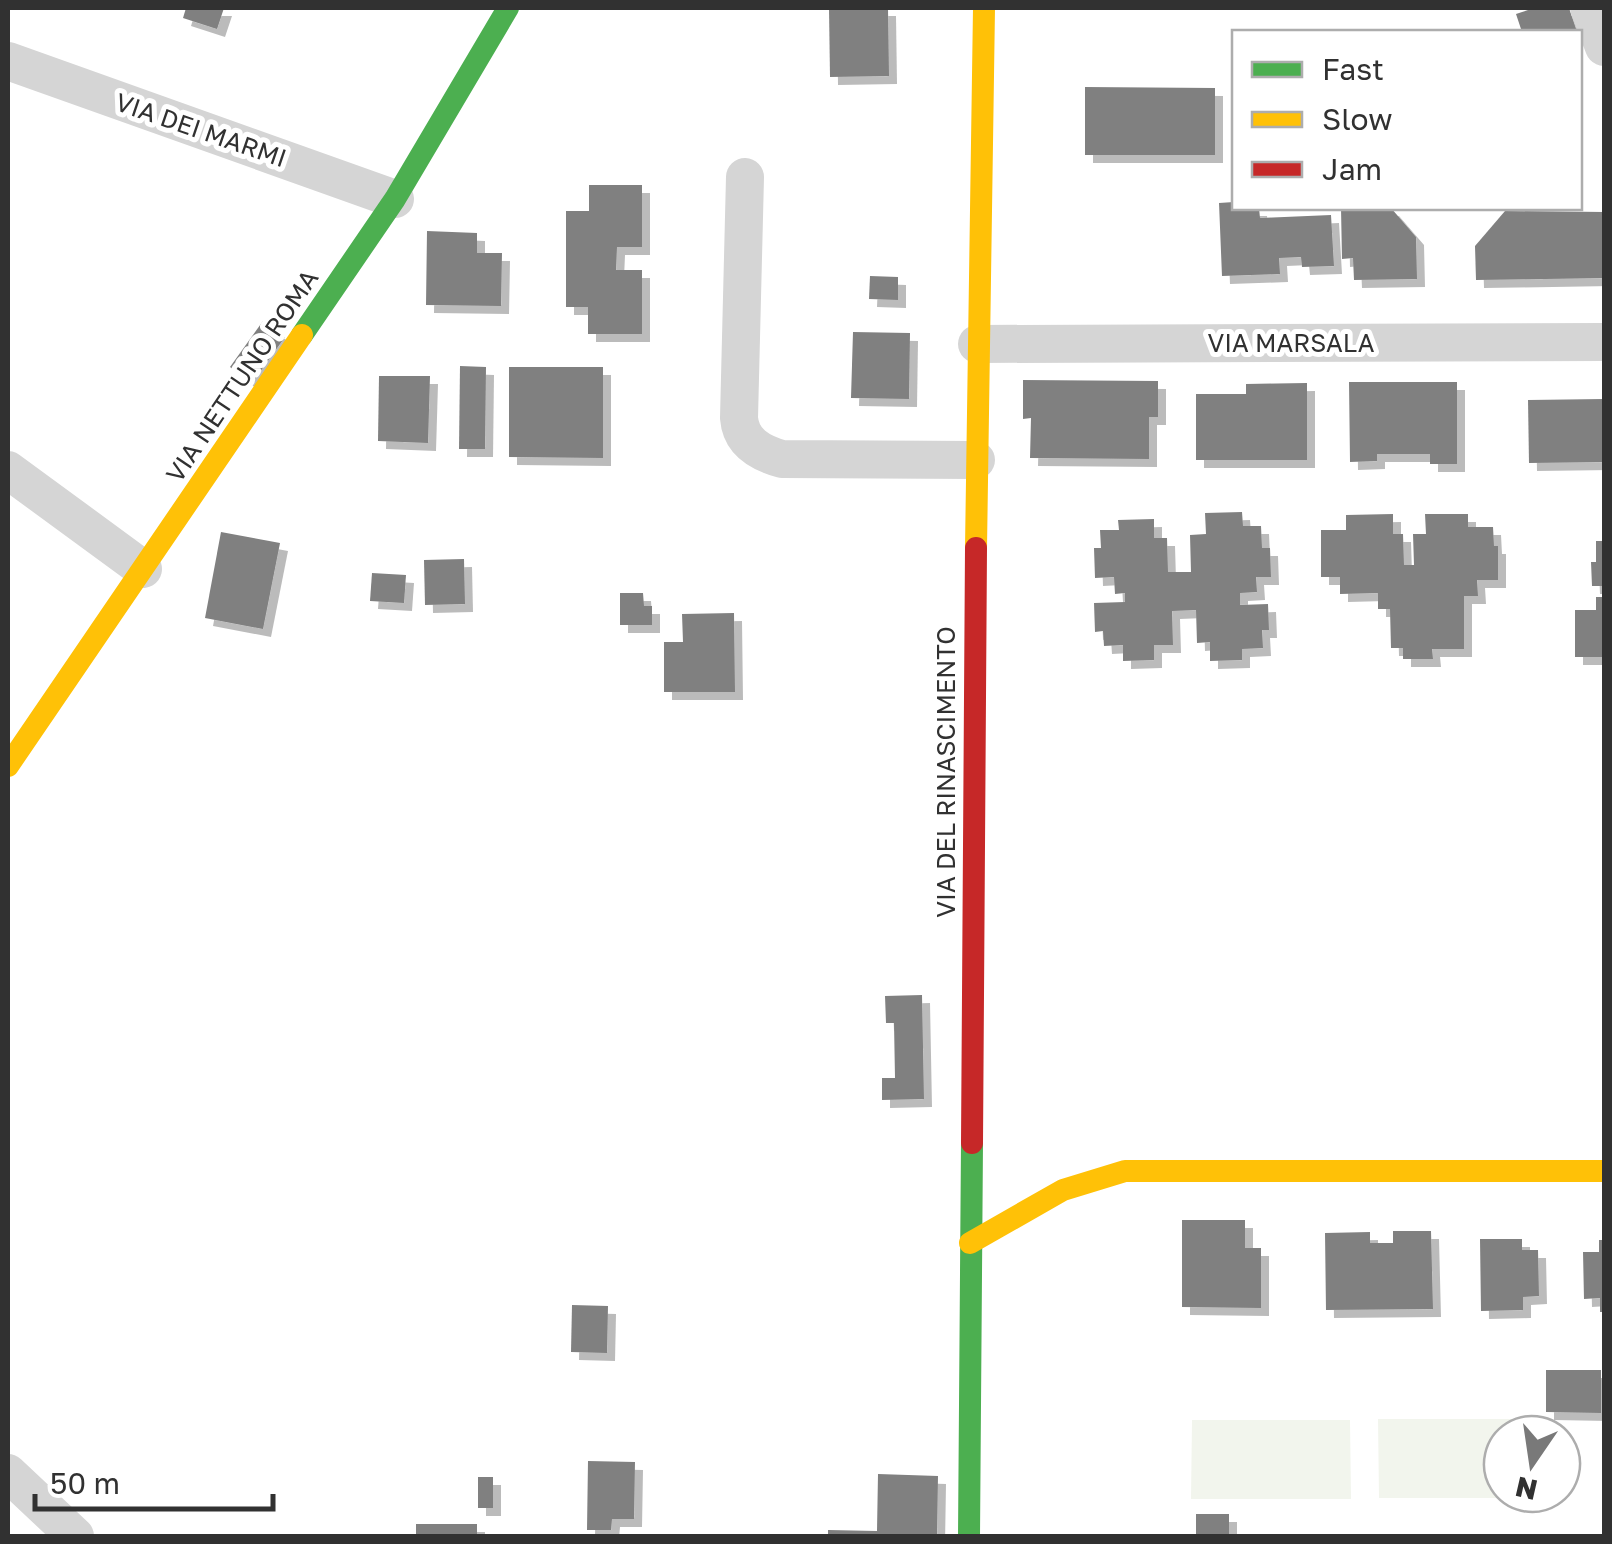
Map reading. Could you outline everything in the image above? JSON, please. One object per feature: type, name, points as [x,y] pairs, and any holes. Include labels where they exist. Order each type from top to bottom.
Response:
[{"type":"street","name":"VIA NETTUNO ROMA","points":[[8,766],[396,198],[508,8]]},
{"type":"street","name":"VIA DEL RINASCIMENTO","points":[[968,1536],[977,344],[984,8]]},
{"type":"street","points":[[1589,8],[1604,47]]},
{"type":"street","name":"VIA DEI MARMI","points":[[8,61],[396,198]]},
{"type":"street","points":[[745,177],[739,418],[743,436],[766,454],[782,459],[976,460]]},
{"type":"street","name":"VIA MARSALA","points":[[977,344],[1604,342]]},
{"type":"street","points":[[8,470],[143,569]]},
{"type":"street","points":[[970,1243],[1066,1187],[1093,1176],[1124,1171],[1604,1171]]},
{"type":"street","points":[[8,1473],[75,1536]]},
{"type":"shaded area","points":[[1378,1419],[1482,1419],[1482,1498],[1379,1498]]},
{"type":"shaded area","points":[[1192,1420],[1350,1420],[1351,1499],[1191,1499]]},
{"type":"building","points":[[186,8],[224,8],[217,29],[183,18]]},
{"type":"building","points":[[829,8],[888,8],[889,76],[830,77]]},
{"type":"building","points":[[1534,8],[1569,8],[1576,30],[1521,30],[1516,14]]},
{"type":"building","points":[[1085,87],[1215,88],[1215,155],[1085,155]]},
{"type":"building","points":[[589,185],[642,185],[642,247],[617,247],[616,270],[642,270],[642,334],[588,334],[588,307],[566,307],[566,211],[589,211]]},
{"type":"building","points":[[1232,202],[1232,210],[1259,210],[1260,218],[1331,215],[1334,266],[1302,267],[1301,257],[1279,258],[1280,274],[1222,276],[1219,203]]},
{"type":"building","points":[[1341,210],[1393,210],[1416,237],[1417,279],[1354,280],[1353,258],[1342,259]]},
{"type":"building","points":[[1505,211],[1604,212],[1604,278],[1476,280],[1475,246]]},
{"type":"building","points":[[427,231],[477,233],[477,253],[502,253],[501,306],[426,305]]},
{"type":"building","points":[[870,276],[898,277],[898,300],[869,299]]},
{"type":"building","points":[[263,321],[285,337],[252,383],[230,367]]},
{"type":"building","points":[[853,332],[910,333],[909,399],[851,398]]},
{"type":"building","points":[[460,366],[486,367],[485,449],[459,449]]},
{"type":"building","points":[[509,367],[603,367],[603,458],[509,457]]},
{"type":"building","points":[[379,376],[430,376],[428,443],[378,441]]},
{"type":"building","points":[[1023,380],[1158,381],[1158,417],[1149,417],[1149,459],[1030,458],[1031,418],[1023,419]]},
{"type":"building","points":[[1349,382],[1457,382],[1457,464],[1430,464],[1430,454],[1377,454],[1377,461],[1350,462]]},
{"type":"building","points":[[1307,383],[1307,460],[1196,460],[1196,394],[1246,394],[1246,384]]},
{"type":"building","points":[[1604,399],[1604,462],[1529,463],[1528,400]]},
{"type":"building","points":[[1242,512],[1243,526],[1261,526],[1262,548],[1270,548],[1271,577],[1256,577],[1257,592],[1240,593],[1240,605],[1268,604],[1269,630],[1262,630],[1263,648],[1242,649],[1242,660],[1210,661],[1210,642],[1197,643],[1196,610],[1172,611],[1173,645],[1154,645],[1154,660],[1123,661],[1123,645],[1104,646],[1103,631],[1095,632],[1094,603],[1125,602],[1125,593],[1115,594],[1114,577],[1095,578],[1094,548],[1101,548],[1100,530],[1119,530],[1118,520],[1154,519],[1154,538],[1167,538],[1168,572],[1191,572],[1190,535],[1206,534],[1205,513]]},
{"type":"building","points":[[1393,514],[1393,534],[1403,534],[1404,565],[1414,565],[1413,534],[1426,534],[1425,514],[1468,514],[1468,527],[1493,527],[1494,546],[1498,546],[1498,580],[1477,580],[1478,596],[1464,596],[1464,649],[1432,649],[1433,659],[1403,659],[1403,648],[1391,648],[1390,609],[1378,609],[1378,593],[1340,594],[1340,577],[1321,577],[1321,530],[1346,530],[1346,515]]},
{"type":"building","points":[[221,532],[280,543],[263,629],[205,618]]},
{"type":"building","points":[[1596,541],[1604,541],[1604,586],[1592,586],[1591,562],[1596,562]]},
{"type":"building","points":[[464,559],[465,604],[425,605],[424,560]]},
{"type":"building","points":[[372,573],[406,575],[404,603],[370,601]]},
{"type":"building","points":[[620,593],[643,593],[644,606],[652,606],[652,625],[620,625]]},
{"type":"building","points":[[1596,597],[1604,597],[1604,657],[1575,657],[1575,610],[1596,610]]},
{"type":"building","points":[[734,613],[735,692],[664,692],[664,642],[683,642],[682,614]]},
{"type":"building","points":[[922,995],[924,1099],[882,1100],[882,1078],[895,1078],[894,1023],[886,1023],[885,996]]},
{"type":"building","points":[[1182,1220],[1245,1220],[1245,1248],[1261,1248],[1261,1308],[1182,1307]]},
{"type":"building","points":[[1393,1231],[1431,1231],[1433,1309],[1326,1310],[1325,1233],[1370,1232],[1370,1243],[1393,1243]]},
{"type":"building","points":[[1480,1239],[1522,1239],[1522,1250],[1538,1250],[1539,1296],[1523,1297],[1523,1310],[1481,1311]]},
{"type":"building","points":[[1599,1240],[1604,1240],[1604,1312],[1600,1312],[1600,1298],[1584,1299],[1583,1252],[1599,1252]]},
{"type":"building","points":[[572,1305],[608,1306],[607,1353],[571,1352]]},
{"type":"building","points":[[1546,1370],[1601,1370],[1601,1413],[1546,1412]]},
{"type":"building","points":[[588,1461],[635,1462],[634,1519],[612,1519],[611,1530],[587,1530]]},
{"type":"building","points":[[878,1474],[938,1476],[937,1536],[828,1536],[828,1530],[877,1531]]},
{"type":"building","points":[[478,1477],[493,1477],[493,1508],[478,1508]]},
{"type":"building","points":[[1196,1514],[1229,1514],[1229,1536],[1196,1536]]},
{"type":"building","points":[[416,1524],[477,1524],[477,1536],[416,1536]]},
{"type":"traffic: fast","points":[[302,335],[395,199],[508,8]]},
{"type":"traffic: fast","points":[[969,1536],[972,1143]]},
{"type":"traffic: slow","points":[[976,548],[984,8]]},
{"type":"traffic: slow","points":[[8,766],[302,335]]},
{"type":"traffic: slow","points":[[970,1243],[1063,1190],[1125,1171],[1604,1171]]},
{"type":"traffic: jam","points":[[972,1143],[976,548]]}]
